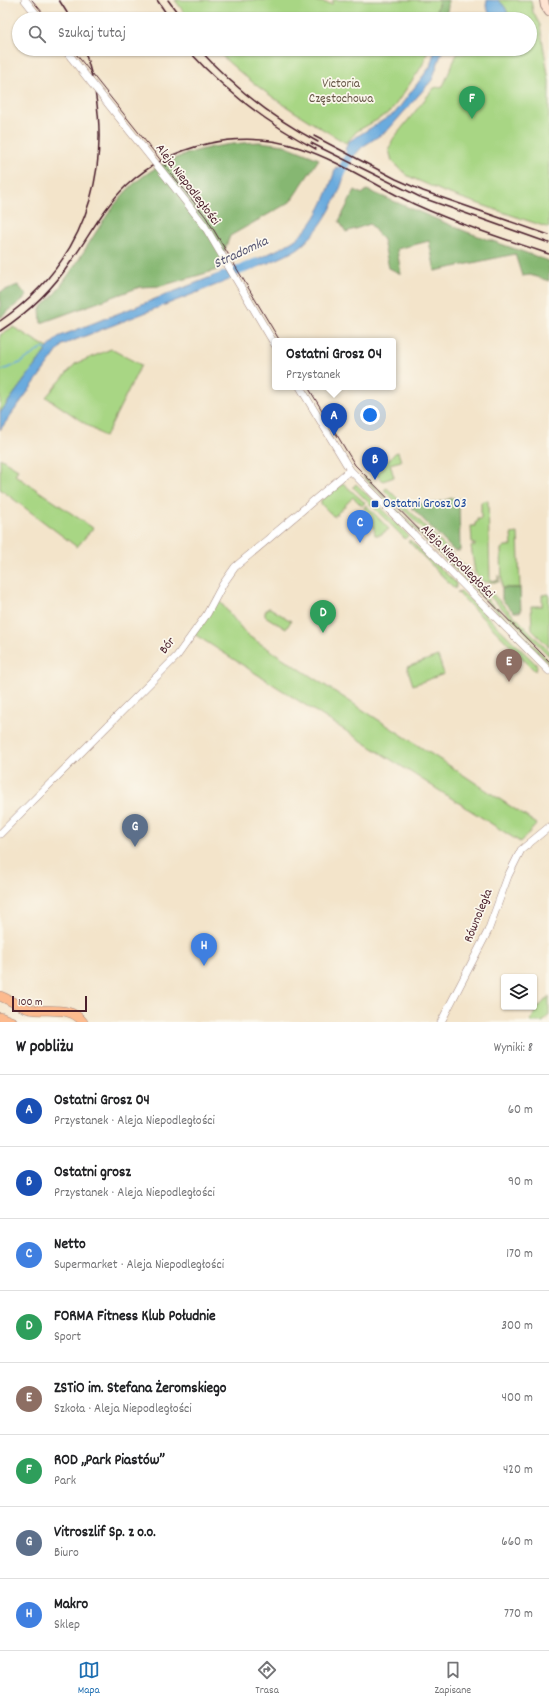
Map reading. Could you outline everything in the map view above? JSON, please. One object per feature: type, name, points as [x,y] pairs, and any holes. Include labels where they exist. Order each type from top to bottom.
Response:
[{"type":"main road","points":[[544,0],[545,6],[549,12]]},
{"type":"main road","points":[[0,996],[20,1006],[31,1009],[70,1012],[78,1016],[83,1022]]},
{"type":"main road","points":[[0,1017],[13,1022]]},
{"type":"street","points":[[25,0],[34,12]]},
{"type":"street","name":"Aleja Niepodległości","points":[[70,56],[200,220],[272,340]]},
{"type":"street","name":"Aleja Niepodległości","points":[[302,390],[350,470],[549,671]]},
{"type":"street","name":"Bór","points":[[0,834],[177,656],[207,614],[223,584],[235,568],[350,470]]},
{"type":"street","name":"Równoległa","points":[[441,1022],[488,931],[508,876],[521,850],[549,827]]},
{"type":"green space","points":[[175,0],[307,0],[332,4],[333,0],[439,0],[436,12],[184,12]]},
{"type":"green space","points":[[439,0],[448,0],[447,12],[436,12]]},
{"type":"green space","points":[[498,0],[531,0],[533,12],[507,12],[503,4]]},
{"type":"green space","points":[[537,19],[540,25],[549,81],[549,228],[444,192],[408,176],[392,161],[389,150],[393,139],[434,88],[443,86],[456,56],[537,56]]},
{"type":"green space","name":"Victoria Częstochowa","points":[[222,56],[426,56],[418,72],[391,111],[357,131],[346,143],[294,112],[261,89]]},
{"type":"green space","points":[[260,142],[284,145],[319,159],[290,202],[230,236],[217,270],[161,286],[140,287],[41,323],[40,309],[60,287],[112,208],[134,184],[166,162],[184,155],[221,146]]},
{"type":"green space","points":[[355,190],[362,194],[367,190],[467,232],[549,261],[549,281],[530,275],[522,276],[515,254],[435,271],[429,241],[397,249],[401,274],[389,268],[383,240],[370,224],[346,232],[339,221]]},
{"type":"green space","points":[[18,285],[27,296],[0,318],[0,292]]},
{"type":"green space","points":[[13,327],[48,348],[0,413],[0,335]]},
{"type":"green space","points":[[111,349],[141,365],[105,437],[46,397],[75,364]]},
{"type":"green space","points":[[398,452],[401,461],[390,464],[394,477],[383,481],[376,474],[395,453]]},
{"type":"green space","points":[[0,458],[18,469],[15,475],[93,528],[77,547],[0,489]]},
{"type":"green space","points":[[364,476],[549,661],[549,664],[363,477]]},
{"type":"green space","points":[[344,484],[365,503],[362,506],[353,497],[335,516],[333,516],[321,504],[321,500]]},
{"type":"green space","points":[[356,484],[407,534],[408,536],[405,539],[353,487]]},
{"type":"green space","points":[[387,488],[549,651],[549,656],[384,490]]},
{"type":"green space","points":[[452,498],[459,499],[460,551],[454,551],[412,508],[415,504],[435,503]]},
{"type":"green space","points":[[488,500],[490,580],[498,581],[499,575],[499,582],[484,582],[475,573],[471,546],[475,546],[475,544],[472,544],[471,526],[475,526],[477,519],[481,519],[481,502]]},
{"type":"green space","points":[[366,505],[389,529],[380,535],[375,535],[372,516],[364,508]]},
{"type":"green space","points":[[518,533],[520,588],[502,588],[501,549],[505,546],[512,546],[511,534]]},
{"type":"green space","points":[[410,540],[456,583],[455,589],[408,541]]},
{"type":"green space","points":[[502,588],[520,588],[521,612],[514,612],[502,600]]},
{"type":"green space","points":[[461,591],[536,664],[537,668],[535,671],[457,592]]},
{"type":"green space","points":[[549,594],[549,647],[532,630],[531,606],[542,606],[542,595]]},
{"type":"green space","points":[[217,598],[247,635],[537,824],[520,842],[194,634]]},
{"type":"green space","points":[[268,608],[291,621],[286,629],[265,616],[265,612]]},
{"type":"green space","points":[[438,656],[444,674],[413,685],[407,667]]},
{"type":"green space","points":[[549,996],[549,1015],[543,1022],[530,1022],[538,1008]]},
{"type":"water","points":[[487,0],[498,0],[507,12],[489,12],[486,6]]},
{"type":"water","points":[[433,56],[441,56],[432,80],[388,130],[362,147],[355,155],[345,150],[348,142],[395,113],[430,67]]},
{"type":"water","points":[[336,167],[345,172],[338,192],[321,225],[297,249],[246,272],[243,266],[287,245],[309,226],[325,198]]},
{"type":"water","points":[[224,272],[229,280],[62,345],[0,430],[0,413],[48,348],[58,337]]},
{"type":"waterway","name":"Stradomka","points":[[337,181],[353,148],[358,144]]},
{"type":"waterway","name":"Stradomka","points":[[216,280],[256,263]]},
{"type":"waterway","points":[[0,371],[20,363],[42,348],[48,350]]},
{"type":"tram line","points":[[32,0],[42,12]]},
{"type":"tram line","points":[[78,56],[206,217],[278,338]]},
{"type":"tram line","points":[[310,390],[355,465],[549,661]]},
{"type":"railway","points":[[59,0],[67,12]]},
{"type":"railway","points":[[157,0],[165,12]]},
{"type":"railway","points":[[168,0],[177,12]]},
{"type":"railway","points":[[0,321],[32,295],[57,266],[77,234],[90,200],[97,164],[99,126],[94,88],[86,56]]},
{"type":"railway","points":[[194,56],[231,92],[247,105],[280,128],[316,149]]},
{"type":"railway","points":[[206,56],[254,101],[285,123],[318,142]]},
{"type":"railway","points":[[314,136],[396,179],[423,191],[549,235]]},
{"type":"railway","points":[[0,331],[31,308],[49,290],[65,271],[110,203],[126,186],[144,171],[185,150],[230,140],[277,142],[315,153],[414,204],[481,231],[549,254]]},
{"type":"railway","points":[[311,143],[420,197],[549,243]]},
{"type":"place","name":"ROD „Park Piastów”","points":[[472,119]]},
{"type":"place","name":"Ostatni Grosz 04","points":[[334,436]]},
{"type":"place","name":"Ostatni grosz","points":[[375,480]]},
{"type":"place","name":"Ostatni Grosz 03","points":[[375,504]]},
{"type":"place","name":"Netto","points":[[360,543]]},
{"type":"place","name":"FORMA Fitness Klub Południe","points":[[323,633]]},
{"type":"place","name":"ZSTiO im. Stefana Żeromskiego","points":[[509,682]]},
{"type":"place","name":"Vitroszlif Sp. z o.o.","points":[[135,847]]},
{"type":"place","name":"Makro","points":[[204,966]]}]
